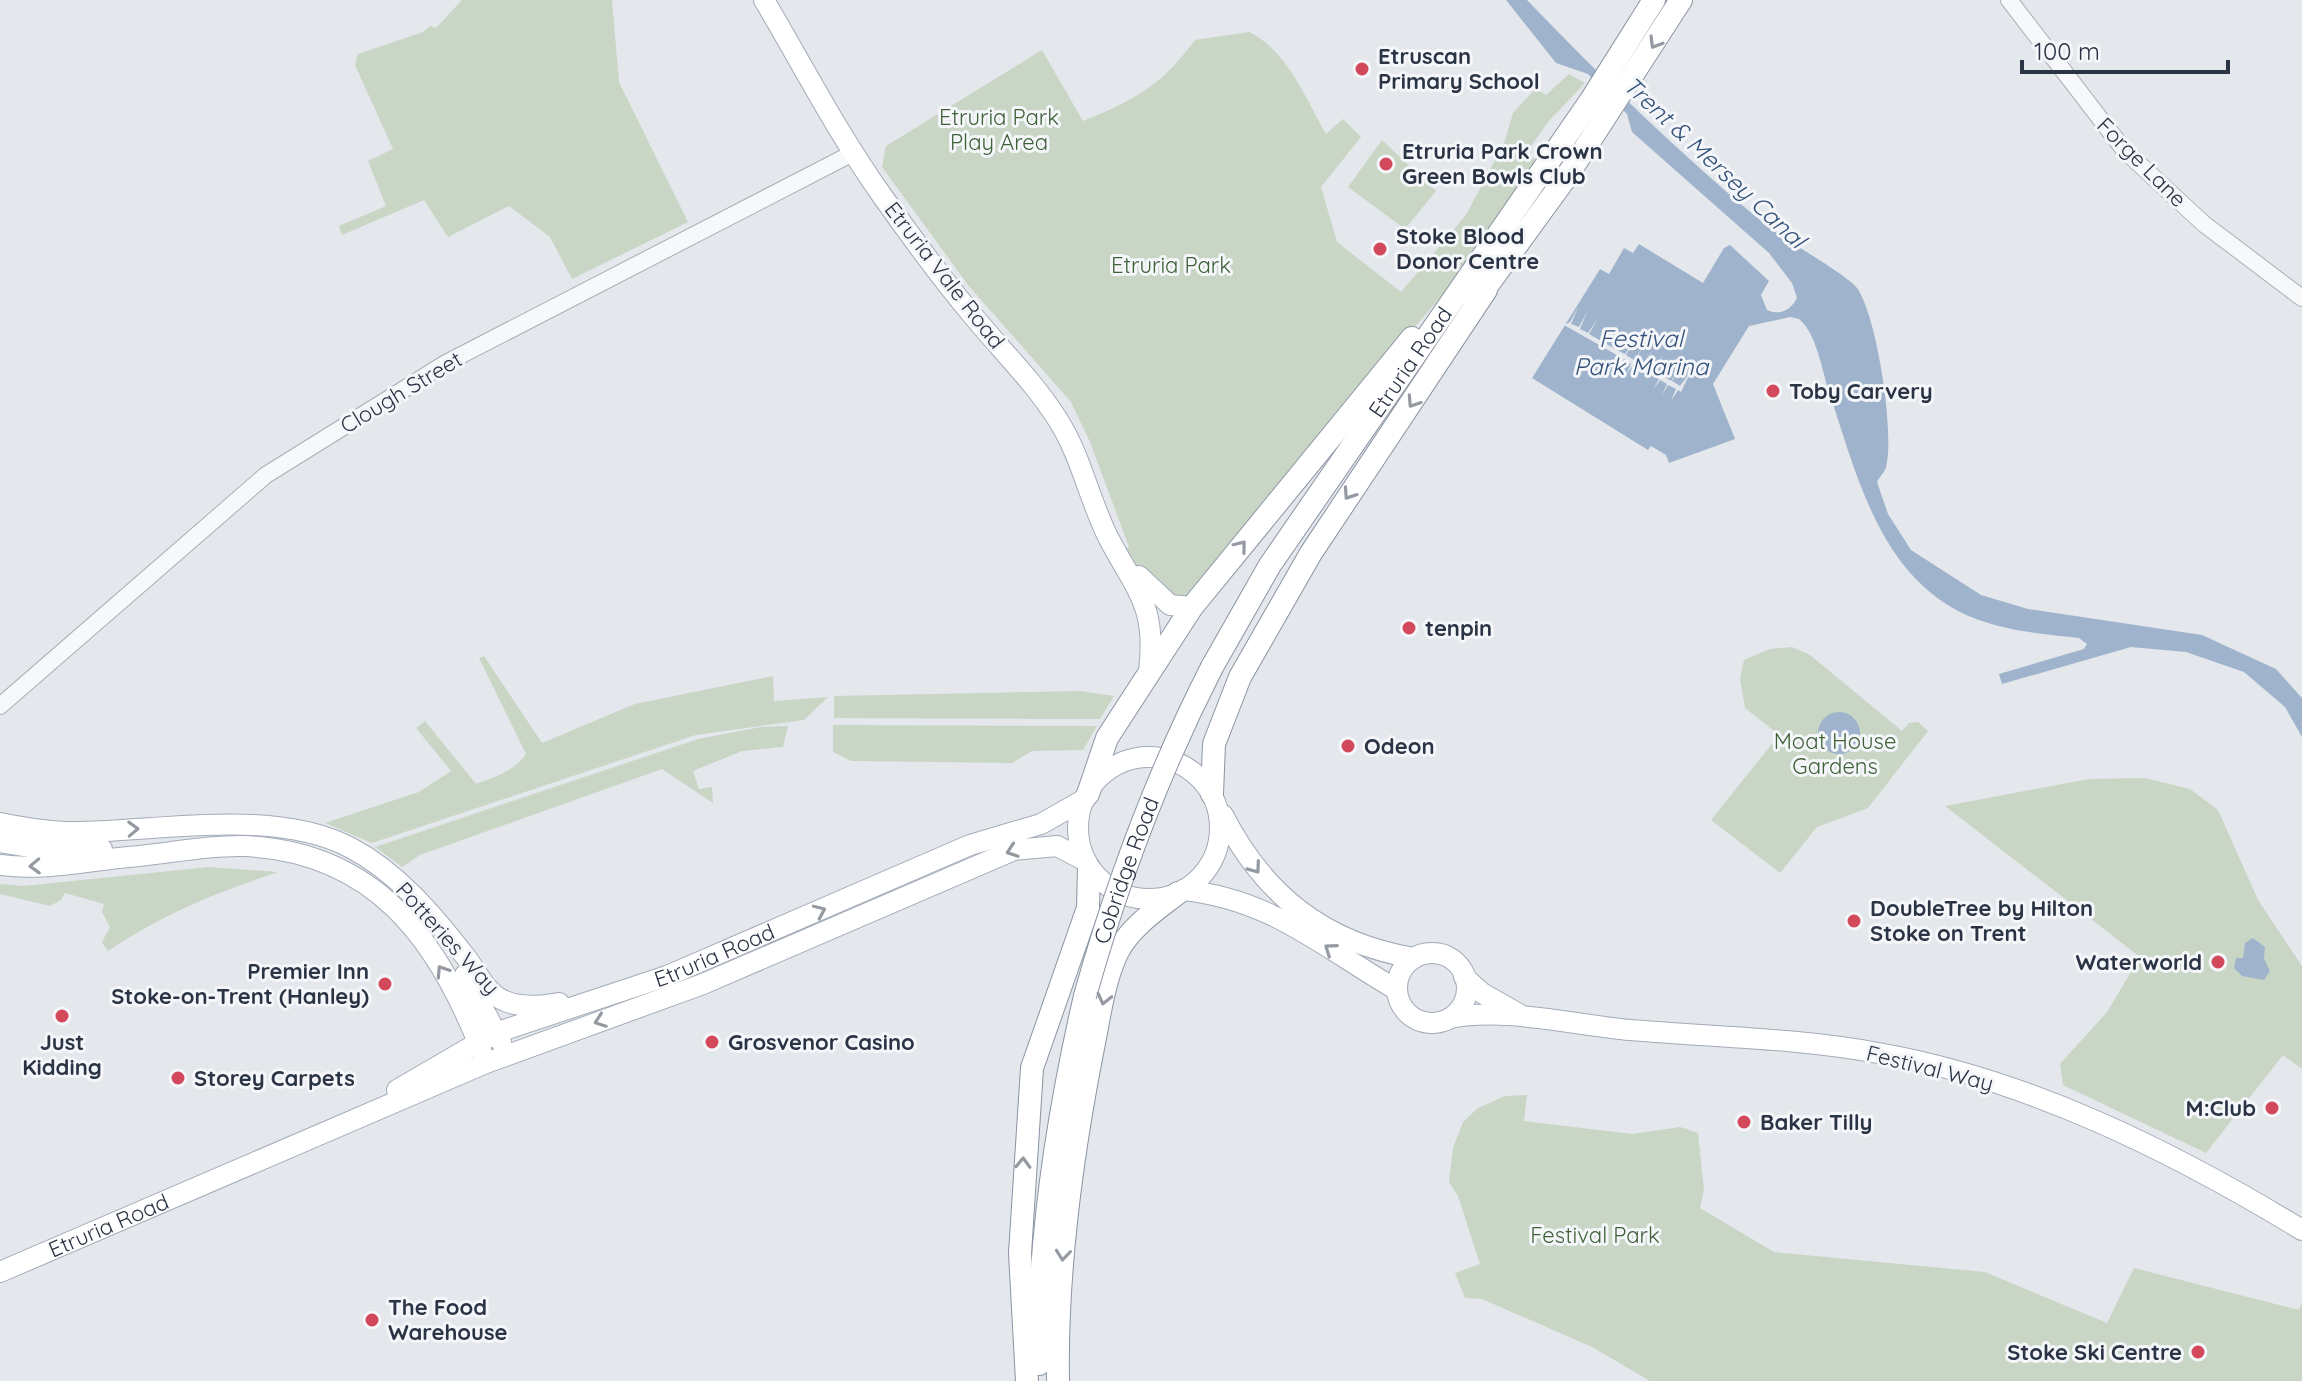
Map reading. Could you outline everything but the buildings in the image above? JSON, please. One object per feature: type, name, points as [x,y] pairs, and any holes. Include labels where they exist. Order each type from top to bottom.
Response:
[{"type":"highway","name":"Etruria Road","points":[[1374,416],[1591,100],[1654,0]]},
{"type":"highway","name":"Etruria Road","points":[[1374,416],[1486,290],[1628,86],[1681,0]]},
{"type":"highway","points":[[1087,796],[1107,738],[1192,607],[1372,384],[1470,272]]},
{"type":"highway","points":[[1214,798],[1214,744],[1240,677],[1311,553],[1486,290]]},
{"type":"highway","name":"Cobridge Road","points":[[1040,1381],[1040,1273],[1048,1194],[1085,996],[1110,912],[1163,769],[1212,667],[1270,565],[1374,416]]},
{"type":"highway","points":[[1027,1381],[1020,1253],[1032,1068],[1088,908],[1088,864]]},
{"type":"highway","points":[[1058,1381],[1057,1305],[1076,1134],[1104,994],[1121,946],[1143,920],[1180,892]]},
{"type":"main road","name":"Etruria Vale Road","points":[[764,0],[853,153],[955,294],[1028,377],[1059,421],[1117,553],[1149,615],[1153,635],[1149,671]]},
{"type":"main road","points":[[1117,553],[1163,601],[1176,607],[1192,607]]},
{"type":"main road","points":[[1397,990],[1272,912],[1233,899],[1180,892],[1152,899],[1124,895],[1106,886],[1088,864],[1079,830],[1087,796],[1113,768],[1149,757],[1186,767],[1214,798],[1260,877],[1286,901],[1371,949],[1414,958]]},
{"type":"main road","name":"Etruria Road","points":[[350,1121],[486,1036],[681,970],[970,845],[1041,824],[1087,796]]},
{"type":"main road","points":[[1180,892],[1202,876],[1216,852],[1221,829],[1214,798]]},
{"type":"main road","name":"Potteries Way","points":[[0,823],[72,832],[271,826],[349,846],[389,873],[434,919],[484,985],[505,1002],[538,1007],[618,992]]},
{"type":"main road","points":[[0,842],[41,849],[242,846]]},
{"type":"main road","name":"Potteries Way","points":[[0,865],[49,866],[242,846],[324,860],[381,893],[423,941],[486,1036]]},
{"type":"main road","name":"Etruria Road","points":[[0,1272],[486,1063],[703,984],[1014,850],[1057,846],[1088,864]]},
{"type":"main road","points":[[434,919],[486,1036],[486,1063]]},
{"type":"main road","points":[[1425,954],[1446,956],[1456,963],[1464,977],[1463,1004],[1450,1018],[1430,1023],[1412,1017],[1401,1006],[1398,977],[1414,958],[1425,954]]},
{"type":"main road","name":"Festival Way","points":[[1464,977],[1482,993],[1526,1017]]},
{"type":"main road","name":"Festival Way","points":[[1450,1018],[1483,1014],[1587,1026],[1804,1042],[1881,1053],[1962,1073],[2085,1118],[2243,1194],[2302,1230]]},
{"type":"main road","points":[[486,1036],[508,1054]]},
{"type":"street","name":"Forge Lane","points":[[2009,0],[2125,151],[2204,224],[2302,298]]},
{"type":"street","name":"Clough Street","points":[[0,706],[266,475],[446,363],[853,153]]},
{"type":"green space","points":[[462,0],[612,0],[619,82],[688,222],[572,279],[550,237],[509,206],[448,237],[424,200],[342,235],[339,226],[386,206],[368,161],[393,149],[355,65],[358,54],[423,32],[430,26],[436,28]]},
{"type":"green space","name":"Etruria Park","points":[[1249,32],[1262,40],[1285,63],[1326,134],[1343,119],[1361,137],[1321,187],[1337,242],[1401,292],[1466,215],[1504,143],[1513,113],[1535,89],[1546,95],[1569,74],[1585,83],[1549,121],[1525,154],[1537,160],[1521,190],[1443,294],[1192,592],[1175,600],[1117,553],[1129,547],[1090,442],[1071,402],[968,285],[882,167],[886,146],[1042,50],[1083,121],[1146,90],[1170,69],[1195,40]]},
{"type":"green space","name":"Etruria Park Crown Green Bowls Club","points":[[1382,140],[1436,191],[1405,229],[1348,187]]},
{"type":"green space","name":"Moat House Gardens","points":[[1792,647],[1810,655],[1902,731],[1909,723],[1918,722],[1928,731],[1868,808],[1817,827],[1780,873],[1711,820],[1779,735],[1745,708],[1740,678],[1744,660],[1770,649]]},
{"type":"green space","points":[[484,656],[542,743],[635,704],[773,676],[774,701],[828,697],[804,720],[696,735],[372,843],[325,823],[419,792],[451,771],[416,728],[425,721],[476,784],[504,773],[521,760],[526,754],[479,658]]},
{"type":"green space","points":[[1080,691],[1114,696],[1100,719],[834,718],[834,696]]},
{"type":"green space","points":[[833,725],[1097,726],[1083,750],[1032,751],[1012,763],[851,761],[833,752]]},
{"type":"green space","points":[[788,726],[783,747],[742,751],[693,771],[699,789],[712,787],[713,803],[662,769],[420,855],[402,867],[375,847],[698,739],[761,727]]},
{"type":"green space","name":"Waterworld","points":[[2145,778],[2190,789],[2218,810],[2258,900],[2302,966],[2302,1069],[2283,1055],[2206,1153],[2063,1085],[2060,1064],[2107,1012],[2140,957],[1945,806],[2089,779]]},
{"type":"green space","points":[[209,867],[278,872],[190,906],[108,951],[102,942],[110,927],[102,912],[104,904],[65,893],[61,900],[50,906],[0,894],[0,884],[23,886]]},
{"type":"green space","name":"Festival Park","points":[[1527,1095],[1524,1121],[1632,1134],[1680,1127],[1698,1133],[1704,1190],[1700,1208],[1774,1252],[1985,1272],[2107,1323],[2134,1268],[2299,1310],[2302,1302],[2302,1381],[1650,1381],[1592,1347],[1482,1299],[1465,1298],[1455,1273],[1480,1264],[1458,1196],[1449,1182],[1453,1148],[1463,1122],[1478,1108],[1505,1096]]},
{"type":"water","name":"Festival Park Marina","points":[[1506,0],[1527,0],[1704,172],[1767,226],[1857,288],[1871,323],[1886,403],[1888,451],[1885,469],[1877,482],[1888,514],[1911,550],[1981,595],[2028,609],[2202,635],[2276,669],[2302,698],[2302,737],[2285,707],[2244,672],[2186,652],[2131,647],[2002,684],[1999,674],[2084,649],[2087,644],[2079,638],[2018,630],[1974,618],[1932,594],[1909,571],[1874,516],[1849,454],[1815,343],[1799,319],[1790,317],[1749,326],[1713,384],[1735,439],[1669,463],[1666,455],[1651,446],[1648,450],[1532,378],[1600,269],[1609,274],[1624,248],[1633,253],[1639,244],[1703,283],[1724,248],[1730,245],[1769,281],[1761,295],[1767,310],[1785,311],[1797,298],[1792,283],[1769,253],[1632,132],[1627,114],[1588,74],[1556,63]]},
{"type":"water","points":[[1839,712],[1854,718],[1860,733],[1854,748],[1839,754],[1824,748],[1818,733],[1824,718]]},
{"type":"water","points":[[2253,938],[2265,947],[2264,959],[2270,971],[2264,980],[2242,976],[2234,968],[2236,958],[2243,958],[2245,943]]},
{"type":"pier","points":[[1578,307],[1571,324],[1579,327],[1587,312],[1580,329],[1588,333],[1598,318],[1589,334],[1615,349],[1626,334],[1617,350],[1625,354],[1635,340],[1626,355],[1634,360],[1644,345],[1635,360],[1642,365],[1653,350],[1644,365],[1652,370],[1663,355],[1654,371],[1662,375],[1672,361],[1663,376],[1671,381],[1681,366],[1672,381],[1680,386],[1691,371],[1681,392],[1678,390],[1671,401],[1676,389],[1668,385],[1662,395],[1667,384],[1660,380],[1653,390],[1659,379],[1641,369],[1634,380],[1640,368],[1633,365],[1626,375],[1631,364],[1624,359],[1616,369],[1622,358],[1564,325],[1570,322]]},
{"type":"place","name":"Etruscan Primary School","points":[[1362,69]]},
{"type":"place","name":"Etruria Park Crown Green Bowls Club","points":[[1386,164]]},
{"type":"place","name":"Stoke Blood Donor Centre","points":[[1380,249]]},
{"type":"place","name":"Toby Carvery","points":[[1773,391]]},
{"type":"place","name":"tenpin","points":[[1409,628]]},
{"type":"place","name":"Odeon","points":[[1348,746]]},
{"type":"place","name":"DoubleTree by Hilton Stoke on Trent","points":[[1854,921]]},
{"type":"place","name":"Waterworld","points":[[2218,962]]},
{"type":"place","name":"Premier Inn Stoke-on-Trent (Hanley)","points":[[385,984]]},
{"type":"place","name":"Just Kidding","points":[[62,1016]]},
{"type":"place","name":"Grosvenor Casino","points":[[712,1042]]},
{"type":"place","name":"Storey Carpets","points":[[178,1078]]},
{"type":"place","name":"M:Club","points":[[2272,1108]]},
{"type":"place","name":"Baker Tilly","points":[[1744,1122]]},
{"type":"place","name":"The Food Warehouse","points":[[372,1320]]},
{"type":"place","name":"Stoke Ski Centre","points":[[2198,1352]]},
{"type":"park label","name":"Etruria Park Play Area","points":[[999,130]]},
{"type":"water label","name":"Trent & Mersey Canal","points":[[1715,162]]}]
